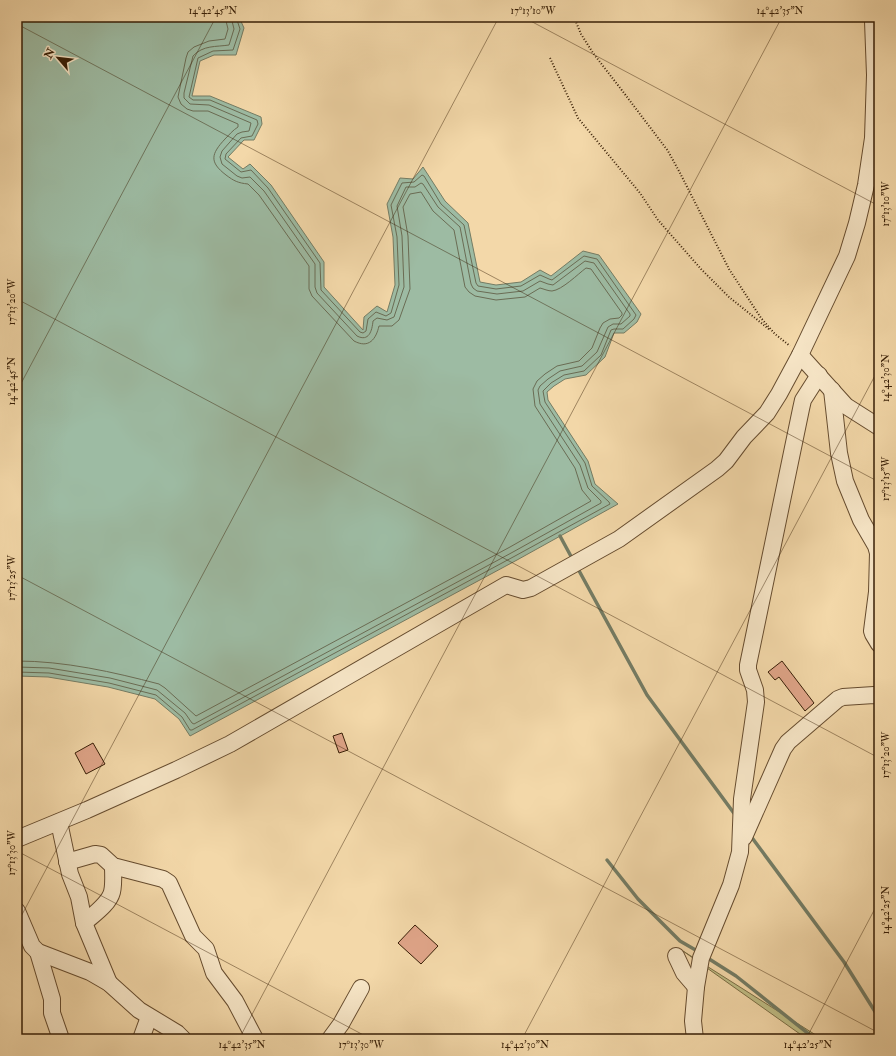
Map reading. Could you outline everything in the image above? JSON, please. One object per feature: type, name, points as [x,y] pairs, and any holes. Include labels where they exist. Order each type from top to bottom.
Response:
[{"type":"street","points":[[17,839],[176,770],[230,744],[506,585],[528,590],[619,539],[708,476],[726,461],[744,437],[771,408],[800,354],[846,256],[857,223],[866,185],[873,138],[875,75],[873,21]]},
{"type":"street","points":[[800,354],[852,410],[879,427]]},
{"type":"street","points":[[695,1039],[693,1021],[696,987],[701,958],[736,872],[742,841],[742,799],[756,702],[755,690],[748,670],[748,665],[803,400],[818,375]]},
{"type":"street","points":[[832,390],[839,453],[845,481],[861,520],[877,550],[877,587],[872,631],[879,644]]},
{"type":"street","points":[[742,841],[788,742],[838,699],[843,697],[879,696]]},
{"type":"street","points":[[59,822],[67,862],[79,897],[84,923],[109,982]]},
{"type":"street","points":[[67,862],[94,854],[101,855],[113,866],[163,879],[169,883],[193,936],[206,949],[214,973],[235,1002],[255,1039]]},
{"type":"street","points":[[84,923],[108,900],[112,892],[113,866]]},
{"type":"street","points":[[17,911],[32,946],[38,952],[90,972],[109,982],[139,1010],[177,1033],[183,1039]]},
{"type":"street","points":[[38,952],[52,999],[52,1013],[61,1039]]},
{"type":"street","points":[[676,956],[684,973],[696,987]]},
{"type":"street","points":[[330,1039],[341,1024],[362,988]]},
{"type":"street","points":[[141,1039],[149,1016]]},
{"type":"path","points":[[574,17],[581,34],[593,53],[668,151],[728,269],[761,318],[776,334]]},
{"type":"path","points":[[550,58],[578,118],[640,193],[658,220],[729,298],[800,354]]},
{"type":"shaded area","points":[[683,951],[822,1039],[807,1039]]},
{"type":"water","points":[[17,17],[239,17],[244,28],[236,55],[214,55],[200,61],[192,96],[210,96],[261,117],[262,124],[254,140],[244,140],[228,157],[243,169],[250,164],[271,185],[324,262],[324,287],[363,330],[364,317],[377,306],[387,312],[395,285],[393,237],[387,204],[400,178],[413,179],[423,167],[445,201],[468,223],[480,282],[496,285],[521,282],[540,270],[551,276],[583,251],[599,255],[641,314],[637,322],[624,333],[614,333],[605,357],[586,375],[565,379],[547,392],[548,400],[588,461],[595,484],[618,504],[190,736],[179,719],[155,699],[108,687],[48,677],[17,676]]},
{"type":"building","points":[[782,661],[814,703],[805,711],[779,677],[775,680],[768,672]]},
{"type":"building","points":[[342,733],[348,750],[339,753],[333,736]]},
{"type":"building","points":[[93,743],[105,764],[86,774],[75,753]]},
{"type":"building","points":[[415,925],[438,946],[421,964],[398,943]]},
{"type":"waterway","points":[[560,536],[573,560]]},
{"type":"waterway","points":[[577,567],[647,695],[736,816]]},
{"type":"waterway","points":[[750,835],[844,962],[879,1018]]},
{"type":"waterway","points":[[607,860],[638,899],[680,941],[699,952]]},
{"type":"waterway","points":[[706,957],[736,976],[815,1039]]}]
